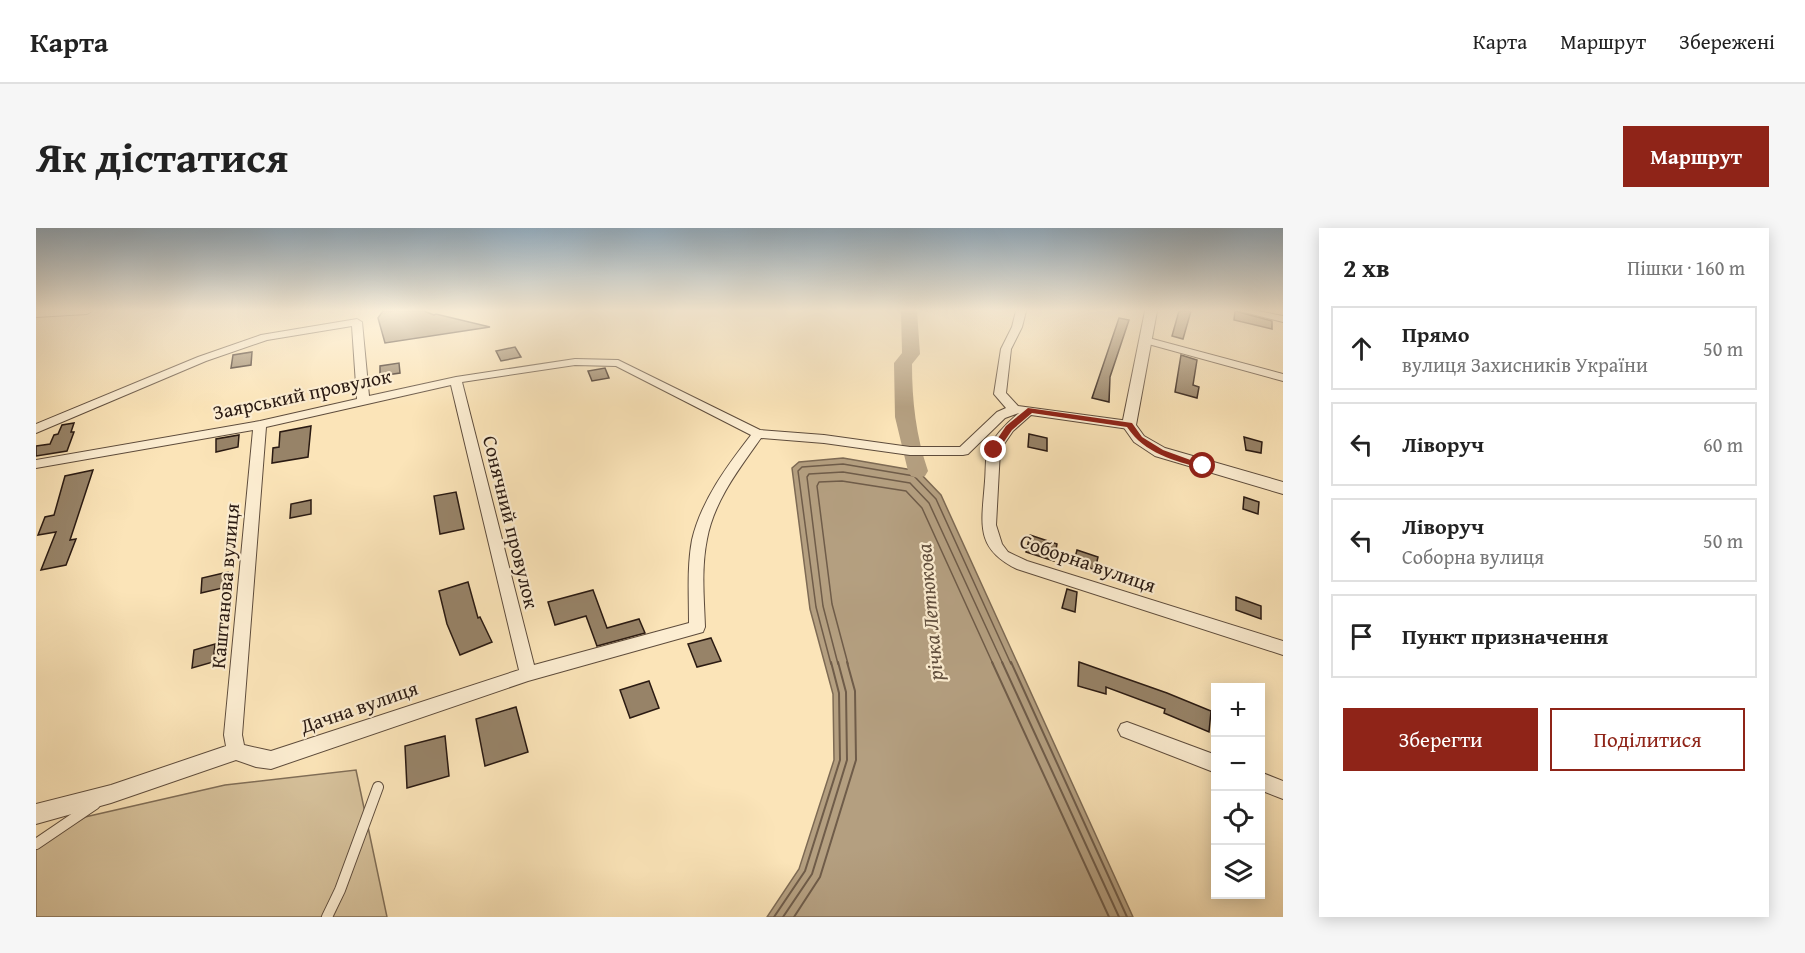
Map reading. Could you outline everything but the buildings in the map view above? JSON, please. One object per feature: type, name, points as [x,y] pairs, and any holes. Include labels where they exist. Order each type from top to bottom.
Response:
[{"type":"street","points":[[36,429],[202,359],[247,343]]},
{"type":"street","points":[[359,343],[363,401]]},
{"type":"street","points":[[1009,343],[1006,349],[1000,394],[1014,409]]},
{"type":"street","points":[[1143,343],[1130,425],[1139,439],[1160,452],[1283,488]]},
{"type":"street","points":[[1156,343],[1283,378]]},
{"type":"street","name":"Заярський провулок","points":[[39,463],[260,425],[456,380],[575,362],[618,363],[758,434]]},
{"type":"street","name":"Сонячний провулок","points":[[456,380],[528,674]]},
{"type":"street","points":[[758,434],[824,439],[910,451],[963,451],[1001,415],[1014,409],[1130,425]]},
{"type":"street","name":"Соборна вулиця","points":[[1030,410],[1009,428],[994,450],[988,525],[995,546],[1003,556],[1022,565],[1283,648]]},
{"type":"street","name":"Каштанова вулиця","points":[[236,751],[233,735],[260,425]]},
{"type":"street","name":"Дачна вулиця","points":[[236,751],[271,760],[528,674],[697,627],[696,583],[701,530],[729,475],[758,434]]},
{"type":"street","points":[[36,478],[39,463]]},
{"type":"street","points":[[1127,730],[1211,762]]},
{"type":"street","points":[[36,814],[111,794],[236,751]]},
{"type":"street","points":[[1265,783],[1283,790]]},
{"type":"lane","points":[[327,917],[340,890],[378,787]]},
{"type":"lane","points":[[36,844],[111,794]]},
{"type":"shaded area","points":[[356,770],[387,917],[36,917],[36,846],[85,817],[225,785]]},
{"type":"water","points":[[843,458],[918,471],[941,495],[1133,917],[767,917],[799,869],[834,760],[833,694],[810,609],[792,468],[799,462]]},
{"type":"waterway","name":"річка Летюкова","points":[[910,343],[911,354],[903,363],[903,390],[907,431],[918,471]]},
{"type":"route","points":[[994,450],[1009,428],[1030,410],[1130,425],[1139,439],[1160,452],[1203,466]]}]
